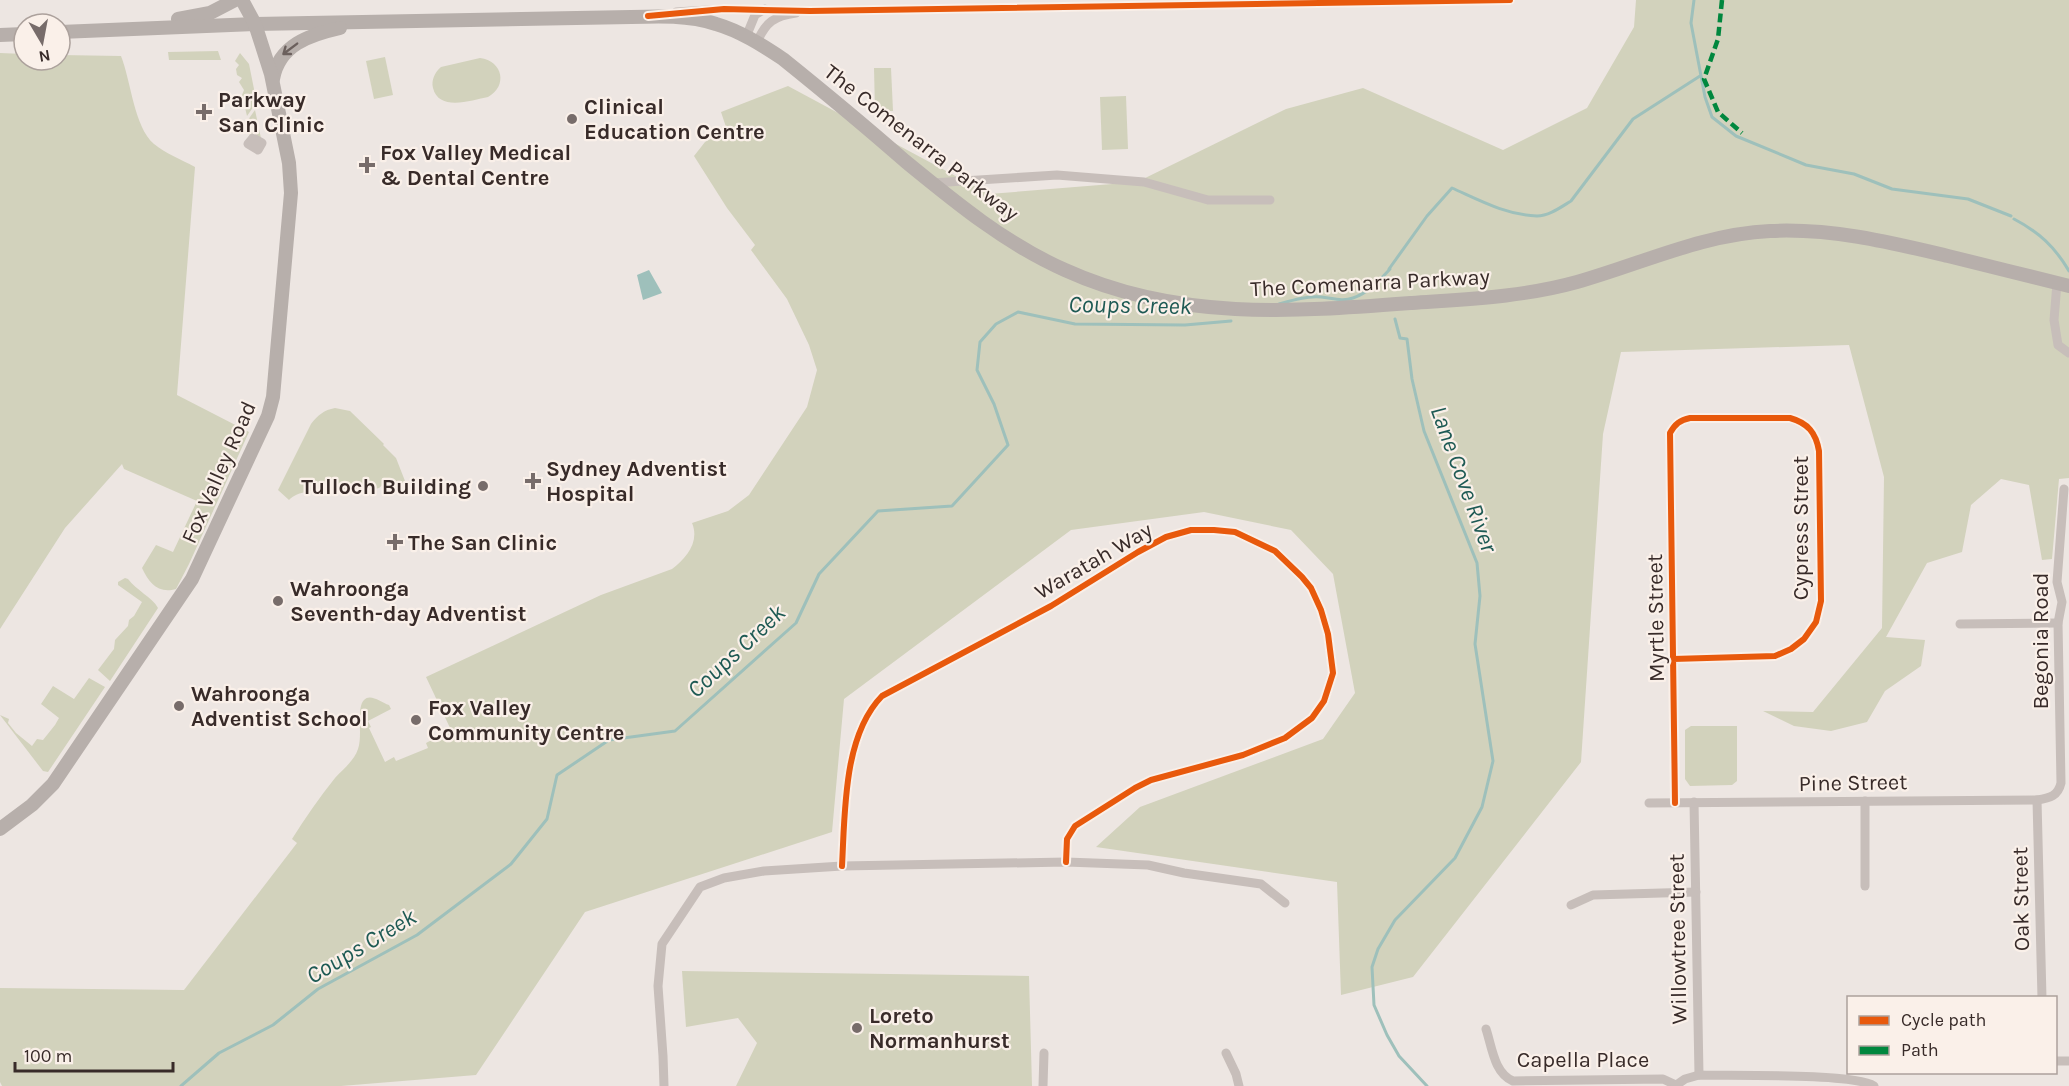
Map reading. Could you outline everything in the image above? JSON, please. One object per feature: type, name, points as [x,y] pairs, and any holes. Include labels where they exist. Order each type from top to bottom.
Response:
[{"type":"main road","points":[[136,28],[210,13],[235,0]]},
{"type":"main road","name":"Fox Valley Road","points":[[0,829],[32,805],[53,784],[192,579],[267,416],[273,397],[291,184],[272,81],[255,24],[242,0]]},
{"type":"main road","name":"The Comenarra Parkway","points":[[72,31],[255,24],[648,16],[690,18],[716,24],[751,39],[806,77],[932,183],[971,213],[1043,260],[1069,272],[1129,292],[1163,302],[1196,307],[1276,311],[1499,297],[1578,282],[1701,242],[1768,231],[1819,231],[1883,240],[2063,284]]},
{"type":"main road","points":[[272,81],[278,59],[296,44],[330,30],[365,23]]},
{"type":"street","points":[[648,16],[686,11],[767,8],[810,11],[1510,0]]},
{"type":"street","points":[[751,39],[755,15],[767,8]]},
{"type":"street","points":[[751,39],[771,20],[810,11]]},
{"type":"street","points":[[932,183],[1057,175],[1144,182],[1208,200],[1270,200]]},
{"type":"street","points":[[2063,284],[2054,320],[2058,345],[2069,353]]},
{"type":"street","name":"Cypress Street","points":[[1670,433],[1683,419],[1790,418],[1809,427],[1815,434],[1819,451],[1821,601],[1816,622],[1804,639],[1791,649],[1774,656],[1673,659]]},
{"type":"street","name":"Myrtle Street","points":[[1670,433],[1675,803]]},
{"type":"street","name":"Begonia Road","points":[[2057,793],[2061,783],[2058,623],[2062,602],[2057,582],[2064,489]]},
{"type":"street","name":"Waratah Way","points":[[842,866],[846,792],[851,761],[872,707],[882,696],[1051,606],[1166,537],[1191,530],[1235,532],[1275,551],[1311,588],[1321,610],[1328,633],[1333,673],[1324,701],[1312,718],[1285,738],[1243,755],[1151,780],[1125,794],[1075,826],[1067,839],[1066,862]]},
{"type":"street","points":[[1960,624],[2058,623]]},
{"type":"street","name":"Pine Street","points":[[1649,803],[2037,800],[2052,797],[2057,793]]},
{"type":"street","name":"Oak Street","points":[[2037,800],[2042,996]]},
{"type":"street","points":[[1865,801],[1865,886]]},
{"type":"street","name":"Willowtree Street","points":[[1694,802],[1699,1075]]},
{"type":"street","points":[[664,1086],[658,986],[662,944],[700,886],[724,878],[764,871],[842,866],[1066,862],[1148,865],[1184,873],[1261,884],[1285,903]]},
{"type":"street","points":[[1571,905],[1593,895],[1696,892]]},
{"type":"street","name":"Capella Place","points":[[1486,1029],[1499,1069],[1513,1081],[1663,1079],[1675,1086]]},
{"type":"street","points":[[1043,1086],[1044,1053]]},
{"type":"street","points":[[1226,1053],[1239,1086]]},
{"type":"street","points":[[1675,1086],[1685,1078],[1699,1075],[1840,1078],[1874,1086]]},
{"type":"green space","points":[[1636,0],[2069,0],[2069,478],[2059,479],[2052,559],[2042,560],[2029,485],[2001,479],[1971,505],[1962,552],[1927,563],[1886,637],[1925,640],[1921,666],[1885,691],[1867,722],[1831,731],[1794,726],[1763,711],[1813,712],[1882,628],[1884,477],[1849,345],[1621,352],[1603,434],[1581,762],[1413,977],[1341,995],[1337,882],[1096,847],[1140,807],[1323,739],[1355,693],[1333,574],[1291,530],[1204,512],[1071,530],[844,699],[832,832],[585,912],[476,1075],[341,1086],[2,1086],[0,1082],[0,988],[184,990],[297,843],[292,839],[302,823],[335,778],[354,757],[359,743],[360,709],[366,698],[376,699],[389,705],[391,709],[368,721],[385,762],[394,757],[396,761],[428,748],[426,743],[451,730],[426,677],[601,595],[672,569],[687,555],[693,543],[692,523],[728,511],[749,495],[807,407],[817,370],[809,345],[787,299],[751,250],[755,245],[727,208],[694,156],[705,142],[727,130],[721,112],[788,86],[989,194],[1137,182],[1286,109],[1363,88],[1503,150],[1587,108],[1634,27]]},
{"type":"green space","points":[[218,51],[221,60],[169,60],[168,52]]},
{"type":"green space","points":[[0,53],[12,54],[12,72],[72,72],[72,55],[121,56],[137,115],[147,136],[163,150],[195,167],[177,395],[249,432],[176,589],[159,589],[142,568],[156,545],[173,552],[197,501],[124,469],[122,464],[65,528],[0,629]]},
{"type":"green space","points":[[240,53],[249,64],[258,109],[254,106],[247,116],[242,95],[244,90],[239,82],[242,78],[237,75],[236,69],[239,65],[235,61]]},
{"type":"green space","points":[[385,57],[393,95],[374,99],[366,61]]},
{"type":"green space","points":[[480,58],[488,60],[498,69],[500,81],[494,92],[488,97],[457,103],[442,100],[436,95],[433,82],[435,74],[441,67]]},
{"type":"green space","points":[[874,68],[891,68],[893,111],[875,111]]},
{"type":"green space","points":[[1126,96],[1128,149],[1102,150],[1100,97]]},
{"type":"green space","points":[[255,110],[262,143],[247,133],[245,124]]},
{"type":"green space","points":[[335,408],[350,411],[384,444],[396,458],[405,481],[396,488],[389,479],[379,488],[371,490],[315,490],[295,495],[289,500],[278,490],[311,424],[322,413]]},
{"type":"green space","points":[[125,578],[158,608],[110,681],[98,670],[114,649],[115,640],[128,626],[129,620],[142,602],[118,585],[118,582]]},
{"type":"green space","points":[[89,678],[105,687],[48,772],[43,771],[0,715],[9,719],[8,723],[16,733],[32,746],[37,739],[43,740],[59,718],[41,704],[53,686],[74,699]]},
{"type":"green space","points":[[1691,726],[1737,726],[1737,781],[1732,785],[1690,786],[1685,779],[1685,730]]},
{"type":"green space","name":"Loreto Normanhurst","points":[[682,971],[1029,976],[1032,1086],[736,1086],[757,1043],[738,1018],[686,1027]]},
{"type":"water","points":[[649,270],[662,293],[643,300],[637,275]]},
{"type":"waterway","points":[[1694,0],[1691,23],[1705,97],[1712,117],[1736,136],[1806,165],[1854,174],[1892,189],[1968,199],[2011,216]]},
{"type":"waterway","name":"Coups Creek","points":[[1389,269],[1427,216],[1452,188],[1493,206],[1526,215],[1541,216],[1563,206],[1571,201],[1633,119],[1700,76]]},
{"type":"waterway","points":[[2014,219],[2046,241],[2069,271]]},
{"type":"waterway","name":"Coups Creek","points":[[1279,304],[1310,297],[1341,300],[1353,298],[1369,290],[1390,269]]},
{"type":"waterway","name":"Coups Creek","points":[[181,1086],[219,1053],[273,1025],[318,989],[417,935],[511,864],[547,819],[557,775],[609,740],[675,731],[796,623],[819,574],[878,511],[952,506],[1008,445],[994,404],[977,370],[980,342],[996,324],[1018,312],[1075,324],[1185,325],[1231,321]]},
{"type":"waterway","name":"Lane Cove River","points":[[1395,319],[1400,338],[1407,339],[1412,379],[1424,431],[1477,563],[1480,596],[1475,644],[1493,761],[1482,807],[1455,858],[1395,920],[1378,949],[1372,967],[1374,1005],[1387,1035],[1399,1056],[1427,1086]]},
{"type":"marked path","points":[[1722,0],[1718,39],[1704,79],[1718,112],[1742,133]]},
{"type":"cycle path","points":[[648,16],[724,9],[810,11],[1510,0]]},
{"type":"cycle path","points":[[1673,659],[1775,656],[1791,649],[1804,639],[1816,622],[1821,601],[1819,451],[1813,434],[1802,423],[1790,418],[1690,418],[1678,423],[1670,433],[1675,803]]},
{"type":"cycle path","points":[[842,866],[846,799],[853,753],[869,713],[882,696],[1051,606],[1166,537],[1191,530],[1235,532],[1275,551],[1311,588],[1321,610],[1328,634],[1333,673],[1324,701],[1312,718],[1285,738],[1243,755],[1151,780],[1135,788],[1075,826],[1067,839],[1066,862]]},
{"type":"place","name":"Parkway San Clinic","points":[[204,112]]},
{"type":"place","name":"Clinical Education Centre","points":[[572,119]]},
{"type":"place","name":"Fox Valley Medical & Dental Centre","points":[[367,165]]},
{"type":"place","name":"Sydney Adventist Hospital","points":[[533,481]]},
{"type":"place","name":"Tulloch Building","points":[[483,486]]},
{"type":"place","name":"The San Clinic","points":[[395,542]]},
{"type":"place","name":"Wahroonga Seventh-day Adventist","points":[[278,601]]},
{"type":"place","name":"Wahroonga Adventist School","points":[[179,706]]},
{"type":"place","name":"Fox Valley Community Centre","points":[[416,720]]},
{"type":"place","name":"Loreto Normanhurst","points":[[857,1028]]}]
